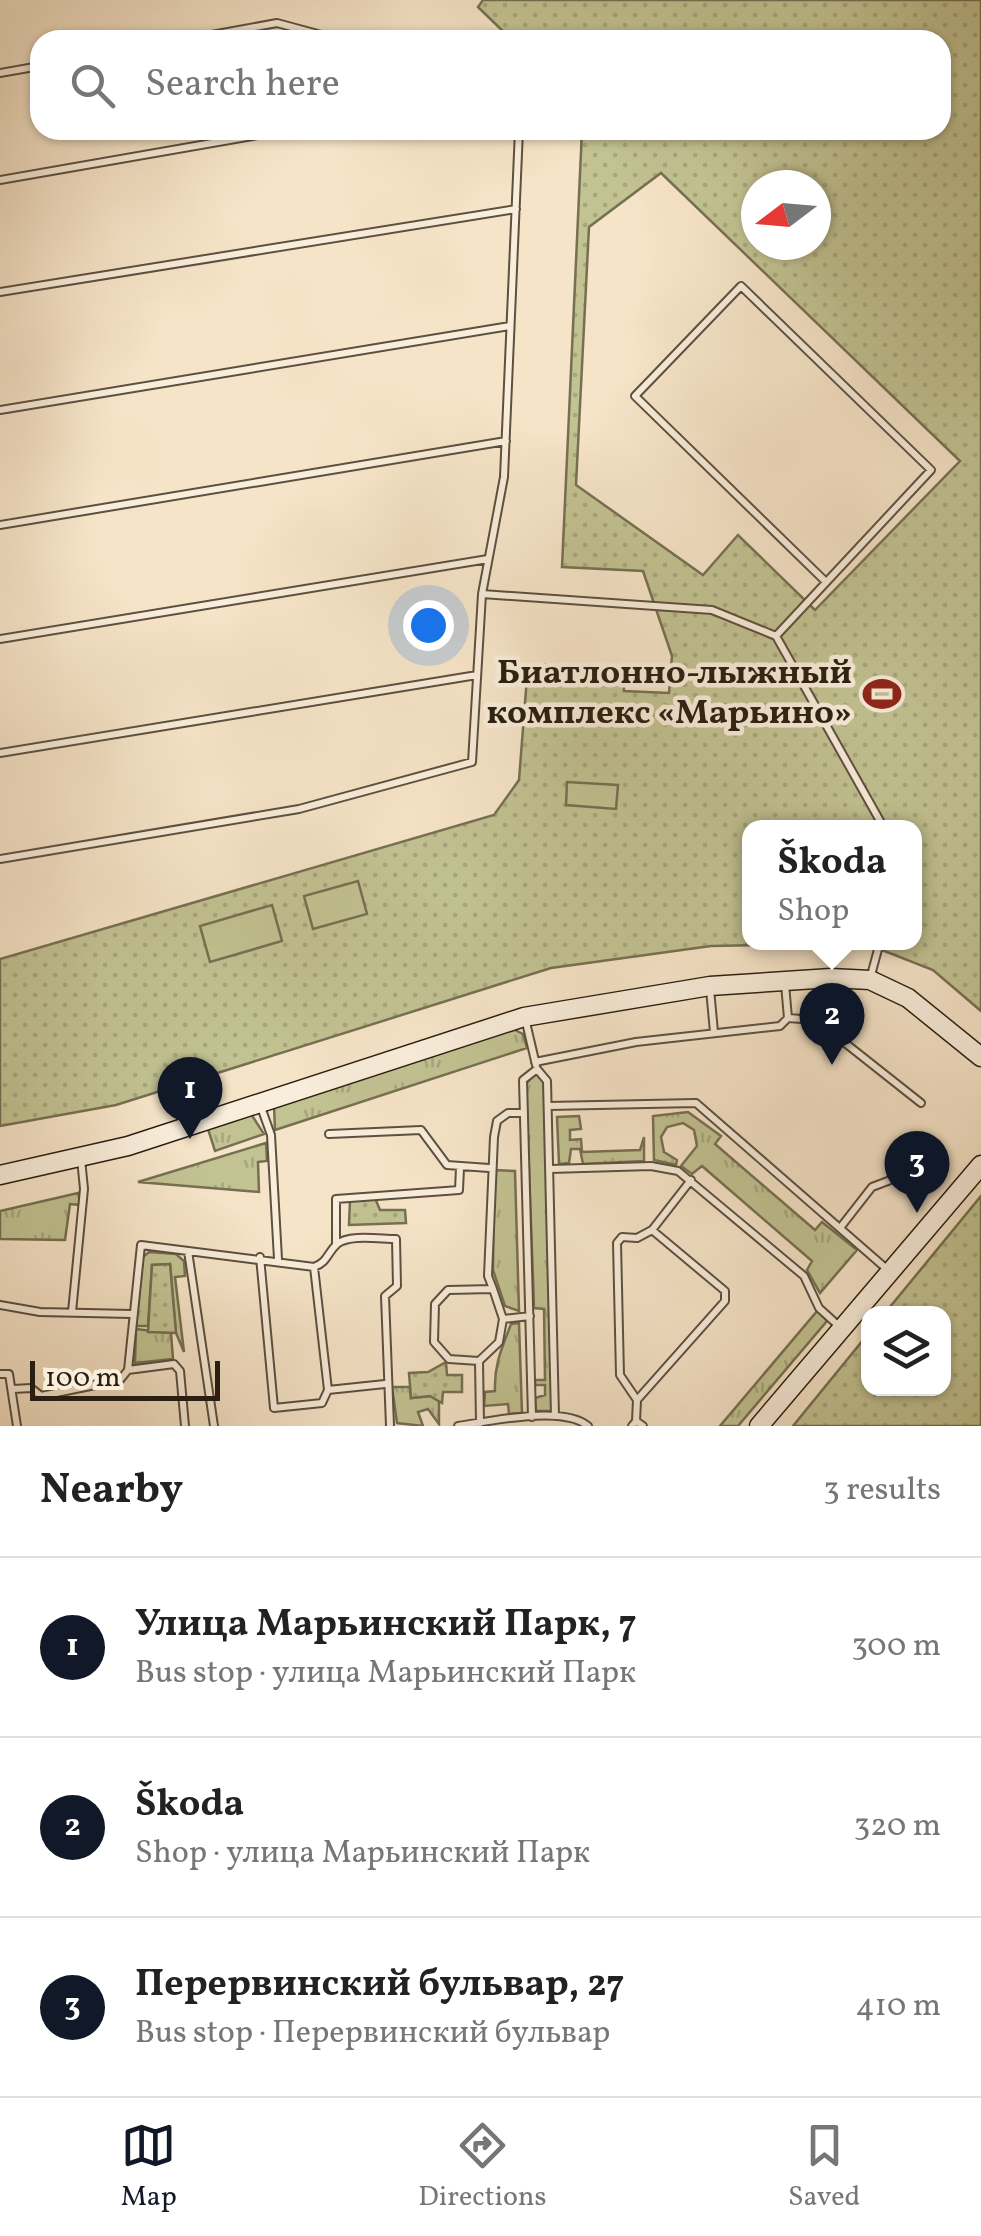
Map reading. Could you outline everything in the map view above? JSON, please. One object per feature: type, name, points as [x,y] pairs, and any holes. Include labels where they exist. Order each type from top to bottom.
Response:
[{"type":"main road","points":[[0,1175],[80,1158],[524,1017],[710,986],[785,980],[870,980],[908,998],[981,1056]]},
{"type":"main road","points":[[759,1426],[981,1165]]},
{"type":"lane","points":[[238,30],[276,23],[302,30]]},
{"type":"lane","points":[[0,74],[30,68]]},
{"type":"lane","points":[[0,180],[229,140]]},
{"type":"lane","points":[[0,859],[299,808],[472,762],[482,594],[504,477],[519,140]]},
{"type":"lane","points":[[0,292],[516,209]]},
{"type":"lane","points":[[776,636],[931,470],[741,286],[635,396],[826,582]]},
{"type":"lane","points":[[0,410],[510,326]]},
{"type":"lane","points":[[0,526],[506,441]]},
{"type":"lane","points":[[0,639],[488,559]]},
{"type":"lane","points":[[482,594],[712,610],[776,636],[880,820]]},
{"type":"lane","points":[[0,754],[478,674]]},
{"type":"lane","points":[[870,980],[878,950]]},
{"type":"lane","points":[[785,980],[788,1018]]},
{"type":"lane","points":[[710,986],[714,1032]]},
{"type":"lane","points":[[524,1017],[536,1066],[547,1081],[555,1416]]},
{"type":"lane","points":[[532,1418],[523,1080],[536,1066],[714,1032],[780,1026],[788,1018],[816,1020],[921,1103]]},
{"type":"lane","points":[[259,1102],[271,1136],[278,1259]]},
{"type":"lane","points":[[548,1106],[696,1103],[890,1272]]},
{"type":"lane","points":[[480,1423],[479,1361],[499,1342],[503,1319],[488,1276],[489,1168],[497,1122],[508,1114],[524,1113]]},
{"type":"lane","points":[[329,1134],[421,1130],[447,1164],[489,1168]]},
{"type":"lane","points":[[840,1228],[872,1188],[917,1170],[925,1149]]},
{"type":"lane","points":[[72,1312],[84,1189],[80,1158]]},
{"type":"lane","points":[[550,1169],[651,1166],[678,1171],[804,1276],[819,1308],[842,1329]]},
{"type":"lane","points":[[336,1245],[336,1199],[458,1190],[460,1168]]},
{"type":"lane","points":[[637,1424],[637,1400],[620,1375],[617,1243],[622,1237],[637,1238],[652,1230],[691,1180]]},
{"type":"lane","points":[[637,1400],[725,1301],[725,1291],[652,1230]]},
{"type":"lane","points":[[128,1370],[141,1246],[278,1259],[314,1267],[324,1263],[336,1245],[346,1240],[396,1240],[397,1286],[385,1296],[385,1384],[391,1425]]},
{"type":"lane","points":[[188,1250],[214,1426]]},
{"type":"lane","points":[[260,1257],[274,1408],[322,1403],[328,1390],[314,1267]]},
{"type":"lane","points":[[479,1361],[450,1359],[434,1342],[435,1304],[448,1290],[493,1289]]},
{"type":"lane","points":[[0,1306],[132,1314]]},
{"type":"lane","points":[[503,1319],[530,1316]]},
{"type":"lane","points":[[13,1388],[31,1388],[41,1396],[112,1386],[128,1370],[174,1364],[180,1371],[185,1426]]},
{"type":"lane","points":[[0,1374],[9,1374],[17,1426]]},
{"type":"lane","points":[[328,1390],[385,1384]]},
{"type":"lane","points":[[458,1426],[555,1416],[578,1417],[588,1426]]},
{"type":"green space","points":[[483,0],[981,0],[981,1011],[933,970],[882,950],[922,950],[922,820],[742,820],[742,945],[711,946],[551,968],[116,1105],[0,1126],[0,959],[494,815],[519,780],[528,664],[623,668],[624,691],[669,693],[672,656],[643,571],[562,567],[582,140],[951,140],[951,30],[502,30],[478,7]],"holes":[[[741,170],[831,170],[831,260],[751,260],[960,461],[815,610],[738,535],[703,575],[576,485],[589,227],[661,173],[741,250]]]},
{"type":"green space","points":[[567,782],[618,785],[616,809],[566,805]]},
{"type":"green space","points":[[358,881],[367,914],[313,929],[304,896]]},
{"type":"green space","points":[[272,905],[282,941],[210,962],[200,926]]},
{"type":"green space","points":[[513,1029],[523,1034],[527,1048],[275,1130],[274,1106]]},
{"type":"green space","points":[[535,1073],[542,1077],[544,1085],[552,1411],[536,1411],[535,1398],[545,1395],[545,1385],[535,1385],[535,1380],[545,1380],[544,1309],[534,1308],[526,1084]]},
{"type":"green space","points":[[688,1112],[721,1136],[715,1144],[815,1230],[822,1222],[857,1250],[820,1293],[807,1270],[812,1261],[702,1166],[692,1174],[681,1166],[697,1146],[694,1130],[683,1123],[667,1127],[661,1137],[664,1152],[677,1160],[676,1165],[654,1160],[653,1116]]},
{"type":"green space","points":[[251,1114],[264,1134],[215,1151],[208,1129]]},
{"type":"green space","points":[[579,1116],[581,1129],[570,1130],[570,1140],[581,1139],[582,1152],[640,1150],[644,1137],[644,1161],[583,1164],[580,1149],[571,1149],[569,1163],[559,1164],[557,1117]]},
{"type":"green space","points":[[266,1143],[267,1161],[258,1162],[259,1192],[138,1182]]},
{"type":"green space","points":[[494,1170],[515,1171],[519,1311],[505,1306],[493,1270]]},
{"type":"green space","points":[[78,1193],[81,1205],[70,1204],[65,1240],[0,1239],[0,1211]]},
{"type":"green space","points":[[981,1196],[981,1426],[793,1426],[861,1343],[861,1396],[951,1396],[951,1306],[891,1306]]},
{"type":"green space","points":[[375,1198],[380,1210],[405,1210],[406,1223],[349,1225],[350,1200]]},
{"type":"green space","points":[[149,1252],[176,1254],[184,1261],[185,1276],[175,1277],[184,1352],[176,1333],[170,1264],[152,1265],[148,1326],[136,1326],[143,1257]]},
{"type":"green space","points":[[170,1264],[176,1333],[148,1332],[152,1265]]},
{"type":"green space","points":[[818,1310],[827,1321],[738,1426],[720,1426]]},
{"type":"green space","points":[[519,1323],[522,1413],[509,1414],[508,1404],[484,1406],[485,1392],[495,1391],[502,1349],[511,1324]]},
{"type":"green space","points":[[136,1329],[171,1333],[173,1359],[135,1363]]},
{"type":"green space","points":[[446,1362],[447,1375],[462,1375],[462,1392],[443,1392],[442,1403],[430,1396],[411,1398],[409,1373],[428,1372]]},
{"type":"green space","points":[[392,1387],[410,1387],[411,1398],[430,1396],[439,1401],[439,1424],[428,1409],[418,1412],[423,1426],[397,1423]]},
{"type":"place","name":"Биатлонно-лыжный комплекс «Марьино»","points":[[882,694]]},
{"type":"place","name":"Škoda","points":[[832,1065]]},
{"type":"place","name":"Улица Марьинский Парк, 7","points":[[190,1139]]},
{"type":"place","name":"Перервинский бульвар, 27","points":[[917,1213]]}]
